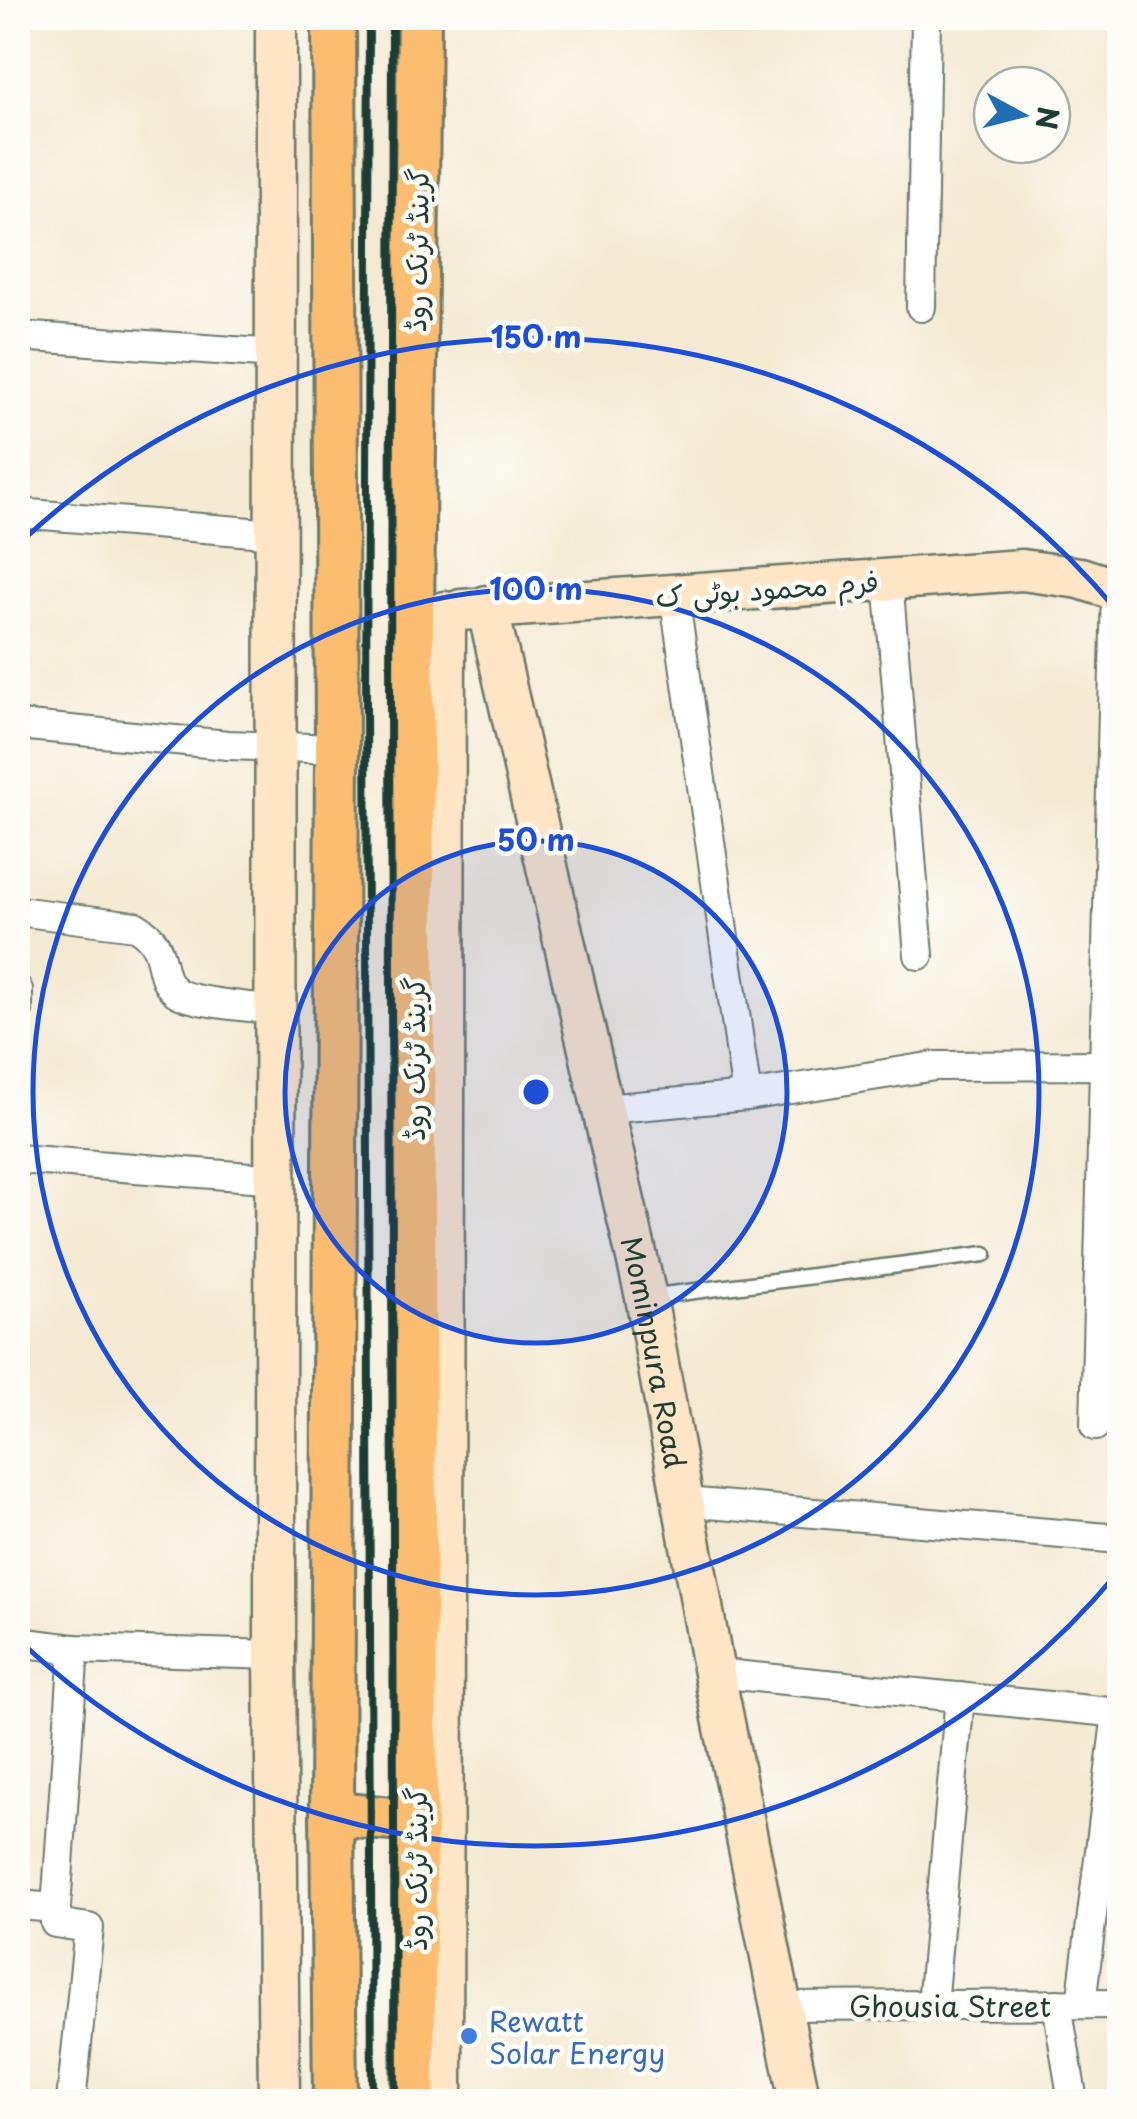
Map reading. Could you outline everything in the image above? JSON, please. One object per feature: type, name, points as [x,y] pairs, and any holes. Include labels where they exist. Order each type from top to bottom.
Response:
[{"type":"main road","points":[[334,18],[335,2102]]},
{"type":"main road","name":"گرینڈ ٹرنک روڈ","points":[[412,2102],[429,614],[419,18]]},
{"type":"main road","points":[[332,1814],[416,1821]]},
{"type":"street","points":[[276,18],[274,748],[279,2102]]},
{"type":"street","points":[[921,307],[926,18]]},
{"type":"street","points":[[18,336],[276,354]]},
{"type":"street","points":[[18,513],[276,534]]},
{"type":"street","name":"فرم محمود بوٹی ک","points":[[429,614],[488,606],[1022,570],[1080,578],[1118,590]]},
{"type":"street","points":[[888,579],[919,954]]},
{"type":"street","points":[[1096,1426],[1112,1065],[1118,590]]},
{"type":"street","points":[[674,594],[748,1096]]},
{"type":"street","name":"Mominpura Road","points":[[488,606],[646,1297],[714,1673],[800,2102]]},
{"type":"street","points":[[429,614],[442,2102]]},
{"type":"street","points":[[18,725],[274,748],[337,749]]},
{"type":"street","points":[[18,910],[135,926],[155,941],[168,983],[175,992],[189,998],[277,1010]]},
{"type":"street","points":[[18,990],[18,1010]]},
{"type":"street","points":[[604,1109],[748,1096],[935,1066],[1112,1065]]},
{"type":"street","points":[[18,1158],[277,1179]]},
{"type":"street","points":[[685,1502],[1120,1540]]},
{"type":"street","points":[[18,1642],[74,1649],[276,1656]]},
{"type":"street","points":[[72,2102],[89,1928],[54,1922],[74,1649]]},
{"type":"street","points":[[714,1673],[1118,1713],[1069,2004],[1073,2102]]},
{"type":"street","points":[[932,2005],[960,1697]]},
{"type":"street","points":[[18,1905],[56,1908]]},
{"type":"street","name":"Ghousia Street","points":[[780,2006],[1120,2004]]},
{"type":"lane","points":[[646,1297],[985,1254]]},
{"type":"railway","points":[[369,18],[366,706],[372,2102]]},
{"type":"railway","points":[[392,18],[395,2102]]},
{"type":"place","name":"Rewatt Solar Energy","points":[[469,2036]]}]
